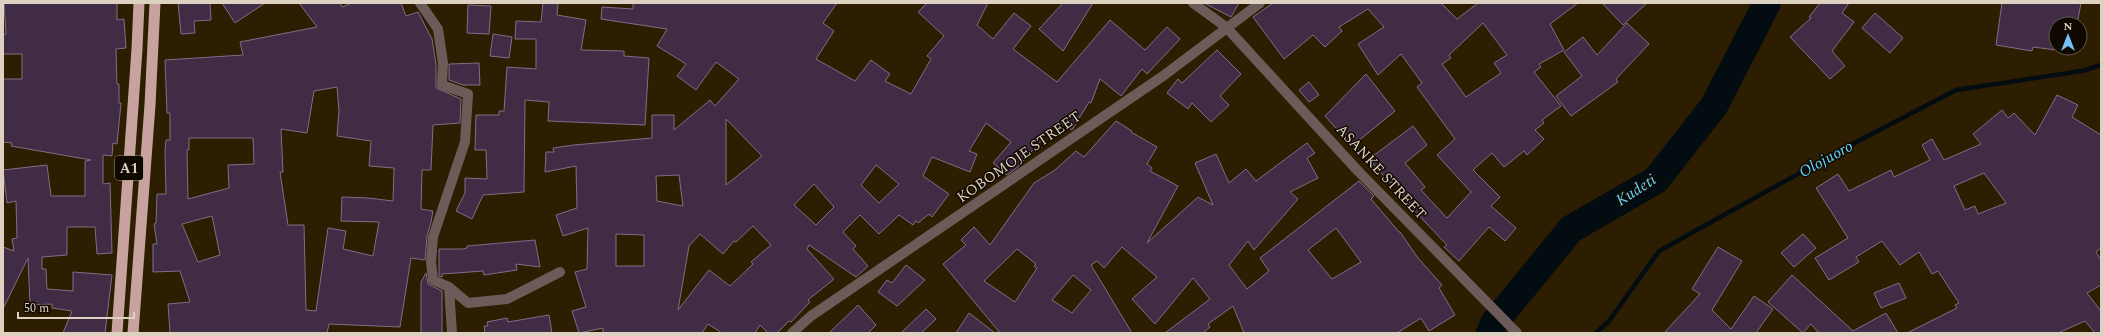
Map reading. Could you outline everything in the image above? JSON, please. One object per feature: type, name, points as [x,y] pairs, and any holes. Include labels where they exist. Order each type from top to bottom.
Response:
[{"type":"highway","name":"A1","points":[[117,333],[134,104],[139,3]]},
{"type":"highway","name":"A1","points":[[133,333],[150,98],[155,3]]},
{"type":"street","points":[[420,3],[438,29],[443,63],[442,85],[468,94],[465,142],[433,237],[431,262],[433,280],[449,287],[468,303],[507,299],[560,272]]},
{"type":"street","name":"ASANKE STREET","points":[[1193,3],[1226,27],[1358,171],[1517,333]]},
{"type":"street","name":"KOBOMOJE STREET","points":[[792,333],[811,316],[1164,76],[1226,27],[1260,3]]},
{"type":"street","points":[[449,287],[452,333]]},
{"type":"building","points":[[4,3],[117,3],[117,20],[124,19],[126,48],[116,49],[117,84],[119,84],[119,103],[121,103],[117,144],[113,143],[112,156],[103,155],[103,184],[110,183],[112,253],[97,254],[95,227],[67,227],[67,255],[42,257],[42,269],[46,269],[47,289],[73,291],[73,272],[112,275],[105,333],[63,333],[72,311],[52,308],[52,304],[30,305],[28,258],[3,309],[3,247],[14,251],[12,239],[17,238],[16,201],[7,203],[3,170],[47,165],[51,196],[85,196],[85,161],[91,160],[11,146],[12,143],[3,142],[3,79],[22,79],[22,54],[3,54],[3,34],[6,34]]},
{"type":"building","points":[[178,3],[210,3],[211,20],[194,21],[195,33],[181,34]]},
{"type":"building","points":[[222,3],[265,3],[235,23]]},
{"type":"building","points":[[299,3],[340,3],[342,7],[352,3],[401,3],[406,16],[418,12],[432,39],[436,64],[436,88],[461,99],[460,123],[433,125],[431,170],[422,170],[421,209],[433,211],[427,236],[425,260],[411,258],[400,327],[329,324],[327,333],[170,333],[168,304],[190,302],[180,271],[153,272],[153,244],[157,244],[154,224],[156,223],[157,194],[166,194],[165,151],[166,140],[170,140],[170,113],[167,113],[165,60],[243,55],[240,42],[317,27]],"holes":[[[337,87],[339,111],[337,136],[371,141],[369,166],[394,168],[393,201],[342,197],[341,221],[379,222],[373,256],[343,249],[346,231],[328,228],[316,311],[306,310],[304,225],[288,225],[280,172],[283,172],[281,129],[307,133],[314,91]],[[189,138],[253,138],[254,164],[228,165],[229,188],[188,199],[187,150],[189,150]],[[212,216],[220,255],[198,262],[182,224]]]},
{"type":"building","points":[[543,3],[558,3],[557,15],[586,20],[581,50],[624,51],[624,56],[649,58],[645,125],[548,121],[549,102],[525,100],[524,192],[483,195],[472,219],[456,211],[465,193],[465,178],[487,179],[486,150],[475,150],[476,115],[499,115],[499,111],[504,111],[507,67],[536,69],[536,39],[515,39],[516,21],[541,22]]},
{"type":"building","points":[[633,3],[837,3],[823,23],[834,31],[816,59],[855,81],[871,60],[890,74],[885,81],[911,94],[931,59],[927,56],[944,36],[918,12],[927,3],[988,3],[977,25],[993,39],[1014,13],[1031,26],[1013,49],[1057,82],[1110,20],[1145,50],[1167,27],[1180,39],[1147,74],[1142,69],[1121,96],[1100,79],[1091,103],[1089,102],[1072,130],[1058,121],[1018,167],[1007,175],[993,163],[1011,142],[986,123],[969,151],[977,154],[970,172],[932,157],[923,176],[949,194],[932,217],[929,214],[918,223],[916,221],[913,225],[899,215],[879,234],[860,215],[843,232],[856,246],[853,249],[868,266],[856,277],[809,245],[807,249],[834,279],[808,300],[810,302],[791,322],[789,321],[777,333],[768,333],[760,325],[755,333],[722,333],[708,324],[702,333],[603,333],[603,328],[579,333],[572,311],[586,307],[575,272],[587,269],[588,228],[563,236],[556,215],[577,208],[576,166],[545,172],[546,152],[554,152],[553,148],[574,145],[652,138],[652,115],[674,115],[674,130],[710,100],[715,106],[739,79],[716,62],[696,90],[677,76],[686,64],[657,46],[667,29],[601,19],[602,7],[633,9]],"holes":[[[726,119],[762,156],[726,185]],[[876,165],[899,184],[879,203],[861,185]],[[679,175],[683,206],[657,201],[656,176]],[[814,184],[834,207],[816,225],[794,205]],[[753,226],[771,245],[751,262],[753,264],[730,286],[709,270],[678,310],[689,246],[700,234],[723,254],[734,241],[736,242]],[[616,234],[644,235],[644,266],[616,266]]]},
{"type":"building","points":[[1063,3],[1093,3],[1063,51],[1039,29]]},
{"type":"building","points":[[1204,3],[1239,3],[1231,17]]},
{"type":"building","points":[[1273,3],[1441,3],[1457,19],[1478,3],[1578,3],[1550,24],[1564,50],[1539,64],[1541,67],[1534,72],[1561,106],[1542,120],[1544,123],[1535,130],[1544,139],[1527,155],[1524,151],[1504,167],[1492,153],[1473,170],[1500,197],[1491,206],[1516,228],[1505,241],[1489,227],[1459,261],[1444,247],[1447,245],[1408,204],[1410,202],[1393,181],[1390,183],[1369,159],[1413,126],[1427,145],[1405,163],[1425,187],[1421,190],[1447,218],[1471,192],[1437,155],[1455,139],[1417,87],[1422,83],[1401,54],[1378,75],[1358,44],[1384,27],[1368,9],[1339,27],[1342,31],[1325,47],[1313,35],[1284,59],[1253,17]],"holes":[[[1483,23],[1507,55],[1494,63],[1501,73],[1466,97],[1442,64],[1451,58],[1449,55]]]},
{"type":"building","points":[[1602,3],[1647,3],[1623,25]]},
{"type":"building","points":[[1820,3],[1849,3],[1842,13],[1854,22],[1832,51],[1845,66],[1830,79],[1790,37],[1811,18],[1809,17]]},
{"type":"building","points":[[2002,3],[2081,3],[2079,16],[2048,16],[2048,49],[2033,47],[2032,51],[1996,45]]},
{"type":"building","points":[[468,5],[491,6],[489,34],[467,33]]},
{"type":"building","points":[[1875,13],[1903,38],[1890,53],[1862,28]]},
{"type":"building","points":[[1627,23],[1649,44],[1616,79],[1618,82],[1571,116],[1556,96],[1582,76],[1564,52],[1583,37],[1597,55]]},
{"type":"building","points":[[493,34],[512,37],[509,58],[490,56]]},
{"type":"building","points":[[1217,50],[1241,74],[1220,96],[1229,105],[1211,122],[1192,103],[1188,109],[1167,93],[1178,79],[1182,83]]},
{"type":"building","points":[[479,63],[480,85],[463,85],[449,80],[449,64]]},
{"type":"building","points":[[1366,74],[1395,111],[1352,146],[1325,116]]},
{"type":"building","points":[[1309,82],[1319,95],[1309,102],[1299,90]]},
{"type":"building","points":[[2057,95],[2078,105],[2072,117],[2101,135],[2101,248],[2096,252],[2101,260],[2101,285],[2087,293],[2101,311],[2101,333],[2095,333],[2085,321],[2058,333],[1907,333],[1957,308],[1955,305],[1959,303],[1938,271],[1932,274],[1919,252],[1900,265],[1882,241],[1856,257],[1859,262],[1829,280],[1815,258],[1848,238],[1816,188],[1838,174],[1849,191],[1891,170],[1894,177],[1930,160],[1922,145],[1932,139],[1944,160],[1981,144],[1973,134],[2002,110],[2008,118],[2014,113],[2035,135]],"holes":[[[1984,173],[2006,203],[1978,214],[1975,206],[1965,210],[1954,186]]]},
{"type":"building","points":[[1116,121],[1132,131],[1131,132],[1157,147],[1147,164],[1152,168],[1150,171],[1178,186],[1147,243],[1198,197],[1213,205],[1195,163],[1216,154],[1229,183],[1246,169],[1256,181],[1307,143],[1315,153],[1307,158],[1318,178],[1290,192],[1298,199],[1254,250],[1248,241],[1229,265],[1247,289],[1269,271],[1260,258],[1359,181],[1374,196],[1371,199],[1400,232],[1418,258],[1442,285],[1439,288],[1455,315],[1429,331],[1421,318],[1397,333],[1244,333],[1233,306],[1208,324],[1210,327],[1203,333],[1165,333],[1210,299],[1193,278],[1155,324],[1132,299],[1157,277],[1122,247],[1104,268],[1097,261],[1091,265],[1132,333],[1000,333],[943,264],[966,245],[961,240],[974,227],[990,245],[1034,183],[1055,170],[1076,151],[1084,157]],"holes":[[[1336,228],[1361,262],[1332,279],[1308,250]],[[1017,249],[1036,264],[1034,266],[1037,268],[1015,302],[984,281]],[[1073,275],[1091,290],[1072,313],[1052,300]]]},
{"type":"building","points":[[1803,234],[1816,248],[1794,267],[1781,253]]},
{"type":"building","points":[[535,240],[540,267],[516,264],[517,270],[484,275],[483,271],[442,274],[442,277],[439,276],[439,249],[462,249],[467,248],[467,246]]},
{"type":"building","points":[[1718,247],[1742,261],[1712,310],[1731,329],[1754,296],[1773,309],[1756,333],[1664,333],[1700,294],[1692,289]]},
{"type":"building","points":[[906,265],[925,280],[897,306],[878,292],[887,280],[892,283]]},
{"type":"building","points":[[426,273],[428,284],[442,291],[442,333],[421,333],[421,282]]},
{"type":"building","points":[[1792,275],[1853,331],[1886,313],[1898,333],[1819,333],[1811,324],[1803,333],[1768,302]]},
{"type":"building","points":[[1899,283],[1906,298],[1881,308],[1874,293]]},
{"type":"building","points":[[858,305],[876,325],[868,333],[829,333]]},
{"type":"building","points":[[926,309],[936,319],[921,333],[901,333]]},
{"type":"building","points":[[969,313],[995,333],[956,333]]},
{"type":"building","points":[[549,315],[552,333],[485,333],[484,326],[488,326],[487,322],[507,318],[508,322]]},
{"type":"waterway","name":"Kudeti","points":[[1490,333],[1494,323],[1571,229],[1656,180],[1714,106],[1767,3]]},
{"type":"waterway","name":"Olojuoro","points":[[1596,333],[1609,321],[1659,251],[1841,150],[1956,90],[2082,71],[2101,65]]}]
